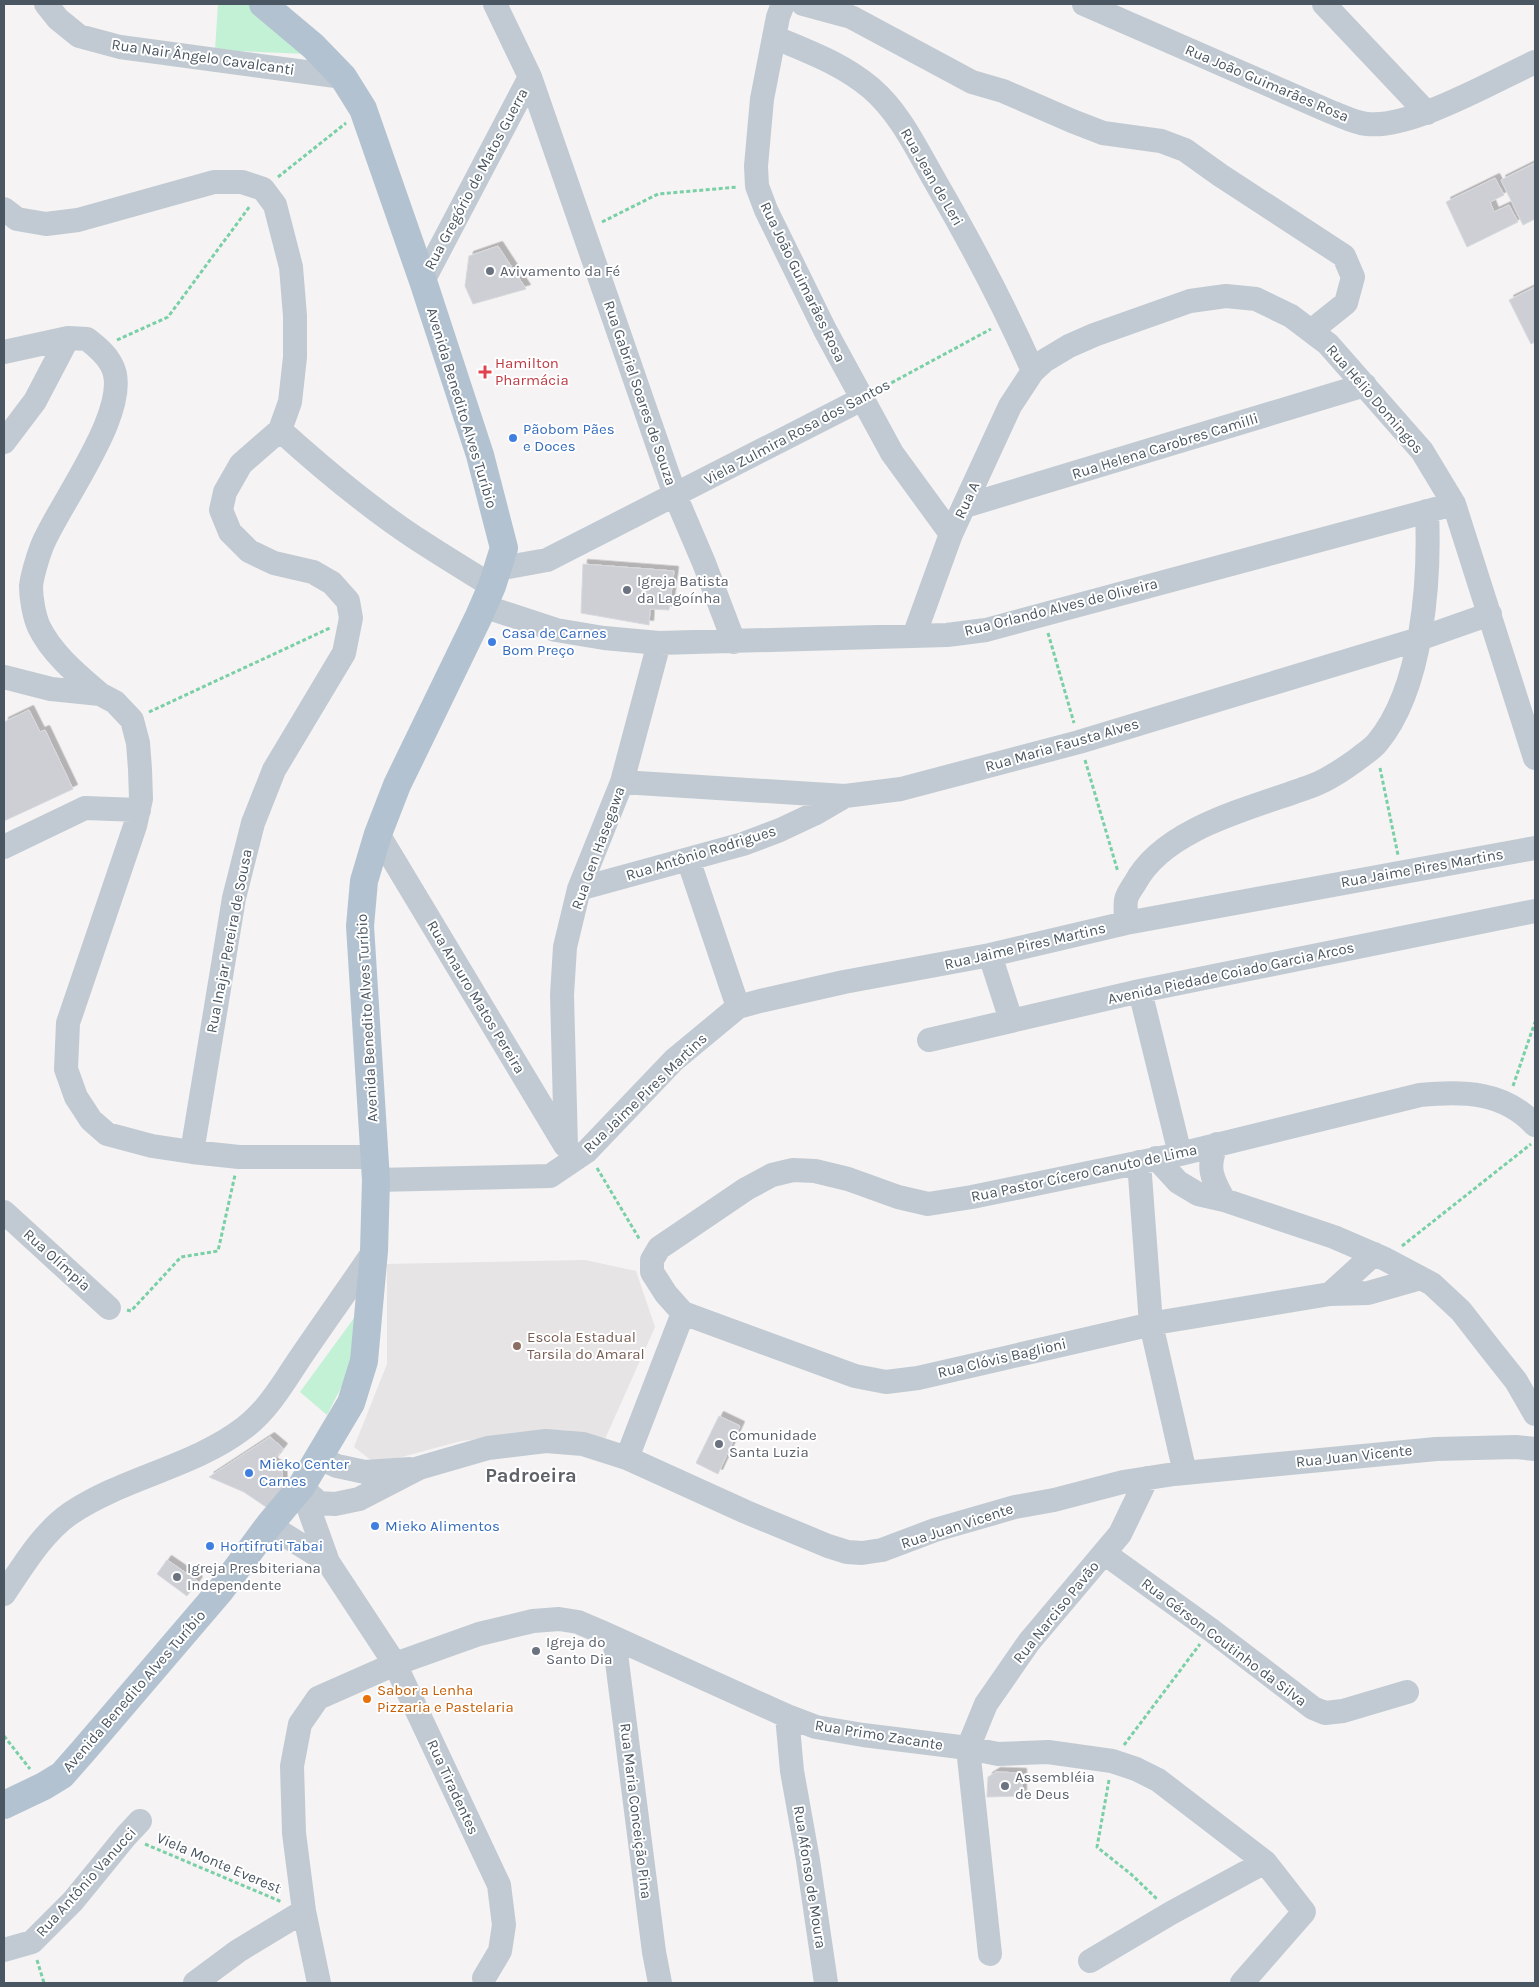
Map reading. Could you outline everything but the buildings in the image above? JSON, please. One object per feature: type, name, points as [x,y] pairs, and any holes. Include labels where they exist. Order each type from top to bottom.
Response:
[{"type":"main road","name":"Avenida Benedito Alves Turíbio","points":[[4,1805],[44,1786],[62,1775],[84,1750],[220,1591],[300,1487],[351,1403],[364,1361],[374,1251],[375,1168],[360,926],[364,881],[378,834],[397,785],[491,587],[504,548],[480,454],[423,281],[363,109],[343,77],[313,46],[263,4]]},
{"type":"street","name":"Rua Nair Ângelo Cavalcanti","points":[[46,4],[58,19],[80,36],[120,47],[343,77]]},
{"type":"street","name":"Rua Gabriel Soares de Souza","points":[[495,4],[530,77],[676,495],[734,642]]},
{"type":"street","name":"Rua João Guimarães Rosa","points":[[783,4],[774,37],[761,108],[756,166],[757,186],[766,210],[825,330],[892,453],[951,534]]},
{"type":"street","points":[[803,4],[850,17],[972,82],[1003,91],[1103,133],[1161,141],[1185,150],[1344,256],[1353,277],[1346,303],[1311,331]]},
{"type":"street","name":"Rua João Guimarães Rosa","points":[[1084,4],[1331,112],[1367,124],[1395,122],[1427,113],[1535,62]]},
{"type":"street","points":[[1324,4],[1427,113]]},
{"type":"street","name":"Rua Jean de Leri","points":[[774,37],[844,68],[872,89],[897,115],[955,215],[1010,318],[1032,371]]},
{"type":"street","name":"Rua Gregório de Matos Guerra","points":[[423,281],[530,77]]},
{"type":"street","points":[[4,209],[17,219],[46,224],[78,220],[214,182],[242,182],[253,184],[263,189],[275,205],[291,267],[294,366],[290,402],[280,430],[241,464],[224,492],[221,510],[230,532],[249,551],[274,563],[313,572],[332,583],[348,601],[351,618]]},
{"type":"street","name":"Rua Hélio Domingos","points":[[1032,371],[1044,361],[1069,346],[1094,335],[1190,301],[1226,296],[1256,299],[1291,316],[1328,344],[1422,451],[1454,504],[1535,758]]},
{"type":"street","points":[[4,442],[35,401],[68,338]]},
{"type":"street","points":[[4,352],[68,338],[88,339],[112,364],[116,380],[114,403],[100,440],[42,546],[31,586],[39,627],[55,651],[73,672],[100,694],[115,702],[132,720]]},
{"type":"street","name":"Rua A","points":[[914,636],[951,534],[1010,406],[1032,371]]},
{"type":"street","name":"Rua Helena Carobres Camilli","points":[[965,506],[1365,385]]},
{"type":"street","name":"Viela Zulmira Rosa dos Santos","points":[[491,587],[676,495],[862,399]]},
{"type":"street","name":"Rua Orlando Alves de Oliveira","points":[[280,430],[318,464],[413,536],[556,630],[604,638],[659,643],[947,635],[986,630],[1454,504]]},
{"type":"street","points":[[1126,922],[1126,899],[1140,874],[1156,854],[1218,820],[1271,798],[1315,785],[1344,769],[1376,745],[1392,722],[1404,696],[1418,639],[1428,569],[1427,511]]},
{"type":"street","name":"Rua Maria Fausta Alves","points":[[622,782],[845,796],[901,789],[1052,749],[1418,639],[1490,614]]},
{"type":"street","name":"Rua Inajar Pereira de Sousa","points":[[192,1152],[234,898],[252,823],[274,770],[344,653],[351,618]]},
{"type":"street","name":"Rua Gen Hasegawa","points":[[575,1153],[562,995],[565,947],[579,888],[622,782],[659,643]]},
{"type":"street","points":[[4,676],[51,689],[100,694]]},
{"type":"street","name":"Rua Jaime Pires Martins","points":[[132,720],[138,743],[141,799],[139,810],[68,1024],[66,1070],[76,1097],[91,1120],[107,1134],[152,1146],[239,1157],[375,1168],[550,1176],[674,1060],[738,1007],[844,982],[990,955],[1126,922],[1535,848]]},
{"type":"street","name":"Rua Antônio Rodrigues","points":[[579,888],[743,844],[780,830],[814,814],[845,796]]},
{"type":"street","points":[[4,847],[85,808],[139,810]]},
{"type":"street","name":"Rua Anauro Matos Pereira","points":[[378,834],[575,1153]]},
{"type":"street","points":[[688,859],[738,1007]]},
{"type":"street","name":"Avenida Piedade Coiado Garcia Arcos","points":[[929,1040],[1140,991],[1535,911]]},
{"type":"street","points":[[990,955],[1011,1020]]},
{"type":"street","points":[[1140,991],[1180,1154]]},
{"type":"street","name":"Rua Pastor Cícero Canuto de Lima","points":[[652,1260],[659,1248],[746,1189],[772,1176],[793,1170],[815,1171],[848,1179],[898,1197],[928,1204],[972,1197],[1180,1154],[1420,1095],[1446,1093],[1478,1094],[1507,1103],[1527,1116],[1535,1125]]},
{"type":"street","points":[[1218,1144],[1210,1166],[1214,1184],[1224,1200]]},
{"type":"street","points":[[1148,1160],[1198,1194],[1224,1200],[1308,1228],[1380,1256],[1432,1284],[1461,1311],[1516,1381],[1535,1414]]},
{"type":"street","points":[[1148,1160],[1152,1324],[1185,1473]]},
{"type":"street","name":"Rua Olímpia","points":[[4,1212],[109,1308]]},
{"type":"street","points":[[4,1594],[26,1562],[49,1534],[70,1514],[102,1496],[225,1443],[247,1426],[270,1402],[374,1251]]},
{"type":"street","points":[[1330,1294],[1380,1256]]},
{"type":"street","name":"Rua Clóvis Baglioni","points":[[652,1260],[652,1272],[666,1294],[683,1313],[828,1367],[855,1376],[886,1382],[918,1378],[1152,1324],[1330,1294],[1368,1293],[1421,1278]]},
{"type":"street","points":[[626,1458],[683,1313]]},
{"type":"street","name":"Rua Juan Vicente","points":[[300,1487],[319,1503],[335,1504],[359,1499],[419,1468],[488,1448],[546,1441],[583,1444],[626,1458],[746,1512],[828,1546],[847,1552],[862,1553],[882,1550],[935,1530],[1015,1507],[1054,1500],[1078,1492],[1147,1478],[1436,1448],[1526,1448],[1523,1411],[1516,1381]]},
{"type":"street","name":"Rua Juan Vicente","points":[[319,1458],[337,1466],[365,1472],[419,1468]]},
{"type":"street","name":"Rua Narciso Pavão","points":[[968,1748],[986,1704],[1029,1642],[1120,1534],[1147,1478]]},
{"type":"street","name":"Rua Tiradentes","points":[[300,1487],[328,1562],[395,1664],[499,1885],[504,1925],[500,1951],[484,1978]]},
{"type":"street","name":"Rua Tiradentes","points":[[269,1526],[328,1562]]},
{"type":"street","name":"Rua Gérson Coutinho da Silva","points":[[1104,1553],[1211,1630],[1313,1708],[1325,1713],[1344,1711],[1407,1692]]},
{"type":"street","name":"Rua Primo Zacante","points":[[319,1983],[304,1910],[294,1833],[292,1766],[300,1724],[318,1698],[395,1664],[478,1634],[533,1621],[559,1620],[578,1622],[787,1716],[816,1727],[968,1748],[998,1754],[1048,1752],[1112,1761],[1136,1769],[1158,1780],[1264,1862],[1304,1912],[1242,1983]]},
{"type":"street","name":"Rua Maria Conceição Pina","points":[[614,1638],[654,1952],[660,1983]]},
{"type":"street","name":"Rua Afonso de Moura","points":[[787,1716],[792,1771],[808,1860],[826,1983]]},
{"type":"street","points":[[792,1771],[816,1727]]},
{"type":"street","points":[[968,1748],[990,1954]]},
{"type":"street","name":"Rua Antônio Vanucci","points":[[4,1950],[32,1942],[73,1901],[133,1829]]},
{"type":"street","points":[[1090,1961],[1171,1913],[1264,1862]]},
{"type":"street","points":[[194,1983],[238,1951],[304,1910]]},
{"type":"path","points":[[99,349],[168,317],[263,189],[363,109]]},
{"type":"path","points":[[583,231],[658,194],[757,186]]},
{"type":"path","name":"Viela Zulmira Rosa dos Santos","points":[[862,399],[1010,318]]},
{"type":"path","points":[[132,720],[351,618]]},
{"type":"path","points":[[1376,745],[1402,872]]},
{"type":"path","points":[[1507,1103],[1535,1022]]},
{"type":"path","points":[[1380,1256],[1535,1141]]},
{"type":"path","points":[[575,1153],[652,1260]]},
{"type":"path","points":[[109,1308],[131,1311],[181,1257],[218,1251],[239,1157]]},
{"type":"path","points":[[1171,1913],[1132,1874],[1097,1847],[1112,1761],[1211,1630]]},
{"type":"path","points":[[4,1736],[44,1786]]},
{"type":"path","name":"Viela Monte Everest","points":[[133,1829],[304,1910]]},
{"type":"shaded area","name":"Escola Estadual Tarsila do Amaral","points":[[585,1260],[636,1271],[655,1327],[605,1439],[564,1430],[461,1441],[376,1464],[354,1447],[387,1364],[387,1264]]},
{"type":"green space","points":[[218,4],[248,4],[307,54],[215,50]]},
{"type":"green space","points":[[357,1314],[349,1372],[327,1415],[300,1392]]},
{"type":"place","name":"Avivamento da Fé","points":[[490,271]]},
{"type":"place","name":"Hamilton Pharmácia","points":[[485,372]]},
{"type":"place","name":"Pãobom Pães e Doces","points":[[513,438]]},
{"type":"place","name":"Igreja Batista da Lagoínha","points":[[627,590]]},
{"type":"place","name":"Casa de Carnes Bom Preço","points":[[492,642]]},
{"type":"place","name":"Escola Estadual Tarsila do Amaral","points":[[517,1346]]},
{"type":"place","name":"Comunidade Santa Luzia","points":[[719,1444]]},
{"type":"place","name":"Mieko Center Carnes","points":[[249,1473]]},
{"type":"place","name":"Mieko Alimentos","points":[[375,1526]]},
{"type":"place","name":"Hortifruti Tabai","points":[[210,1546]]},
{"type":"place","name":"Igreja Presbiteriana Independente","points":[[177,1577]]},
{"type":"place","name":"Igreja do Santo Dia","points":[[536,1651]]},
{"type":"place","name":"Sabor a Lenha Pizzaria e Pastelaria","points":[[367,1699]]},
{"type":"place","name":"Assembléia de Deus","points":[[1005,1786]]},
{"type":"district","name":"Padroeira","points":[[531,1475]]}]
